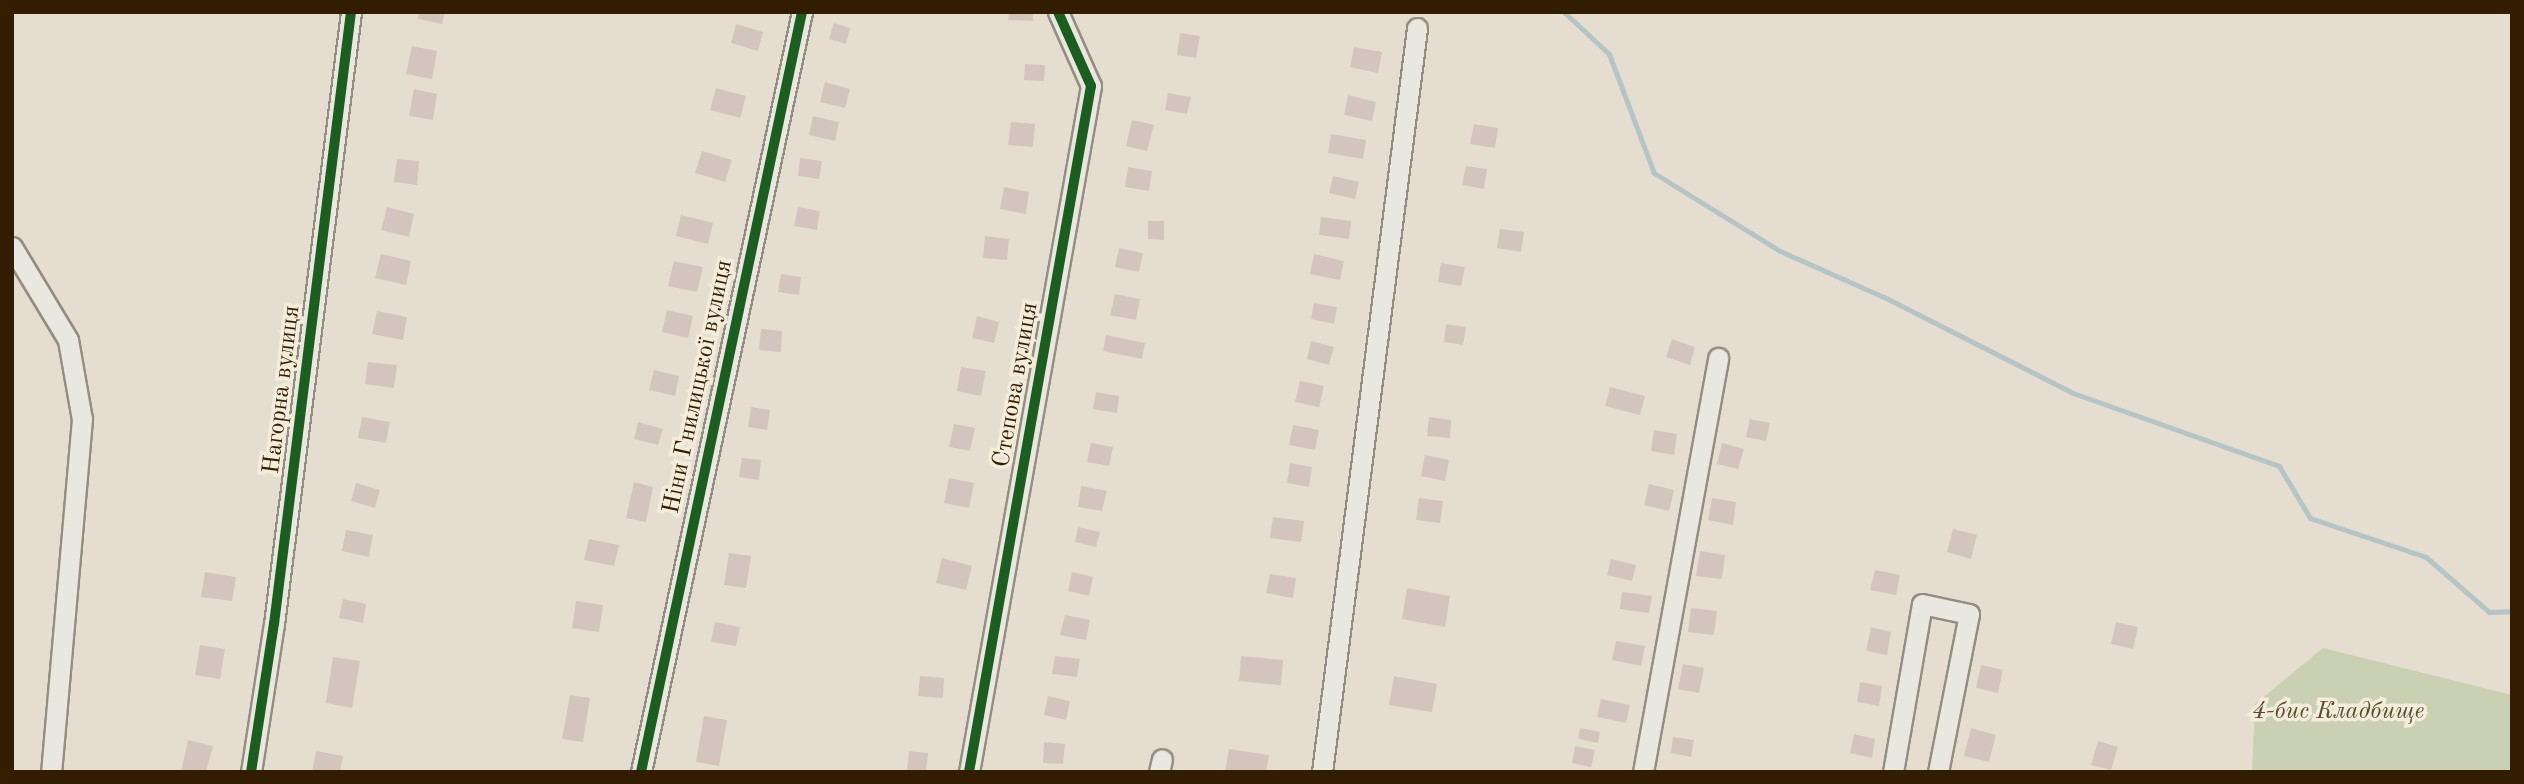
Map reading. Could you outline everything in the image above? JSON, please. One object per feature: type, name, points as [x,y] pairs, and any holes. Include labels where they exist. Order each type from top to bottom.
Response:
[{"type":"street","name":"Нагорна вулиця","points":[[251,772],[274,624],[351,12]]},
{"type":"street","name":"Ніни Гнилицької вулиця","points":[[641,772],[802,12]]},
{"type":"street","name":"Степова вулиця","points":[[969,772],[1091,86],[1058,12]]},
{"type":"street","points":[[1322,772],[1417,28]]},
{"type":"street","points":[[12,247],[68,340],[82,419],[51,772]]},
{"type":"street","points":[[1643,772],[1718,358]]},
{"type":"street","points":[[1893,772],[1922,604],[1969,614],[1938,772]]},
{"type":"green space","name":"4-бис Кладбище","points":[[2323,648],[2512,695],[2512,772],[2252,772],[2255,704]]},
{"type":"building","points":[[419,12],[445,12],[442,24],[418,19]]},
{"type":"building","points":[[1009,12],[1033,12],[1033,21],[1008,20]]},
{"type":"building","points":[[834,23],[850,28],[846,44],[829,39]]},
{"type":"building","points":[[736,24],[763,32],[758,51],[731,43]]},
{"type":"building","points":[[1180,33],[1200,36],[1196,58],[1177,55]]},
{"type":"building","points":[[412,46],[437,51],[432,79],[406,74]]},
{"type":"building","points":[[1354,47],[1382,52],[1378,73],[1350,67]]},
{"type":"building","points":[[1025,64],[1045,65],[1044,81],[1024,80]]},
{"type":"building","points":[[825,82],[850,89],[845,108],[820,102]]},
{"type":"building","points":[[716,88],[746,96],[740,118],[710,110]]},
{"type":"building","points":[[414,89],[437,94],[433,120],[409,116]]},
{"type":"building","points":[[1168,93],[1191,97],[1187,114],[1165,110]]},
{"type":"building","points":[[1348,95],[1376,102],[1372,121],[1344,115]]},
{"type":"building","points":[[813,116],[839,122],[835,141],[809,135]]},
{"type":"building","points":[[1132,120],[1154,125],[1147,151],[1126,146]]},
{"type":"building","points":[[1011,122],[1035,124],[1033,147],[1008,145]]},
{"type":"building","points":[[1474,124],[1498,128],[1495,148],[1470,144]]},
{"type":"building","points":[[1331,134],[1366,140],[1363,159],[1328,153]]},
{"type":"building","points":[[702,151],[732,160],[725,182],[695,173]]},
{"type":"building","points":[[800,158],[822,161],[819,179],[798,176]]},
{"type":"building","points":[[397,159],[419,161],[417,185],[394,182]]},
{"type":"building","points":[[1466,166],[1487,169],[1484,189],[1462,185]]},
{"type":"building","points":[[1128,167],[1152,171],[1149,191],[1125,187]]},
{"type":"building","points":[[1333,176],[1359,182],[1355,199],[1329,193]]},
{"type":"building","points":[[1004,187],[1029,192],[1026,214],[1000,209]]},
{"type":"building","points":[[387,207],[414,214],[409,237],[381,230]]},
{"type":"building","points":[[798,207],[820,211],[817,230],[794,226]]},
{"type":"building","points":[[681,215],[713,223],[708,244],[676,236]]},
{"type":"building","points":[[1321,217],[1351,221],[1349,239],[1319,235]]},
{"type":"building","points":[[1148,221],[1164,221],[1164,240],[1148,239]]},
{"type":"building","points":[[1500,229],[1524,232],[1521,252],[1497,248]]},
{"type":"building","points":[[985,236],[1009,239],[1007,260],[983,258]]},
{"type":"building","points":[[1119,248],[1143,253],[1139,272],[1115,267]]},
{"type":"building","points":[[381,254],[411,261],[406,285],[375,278]]},
{"type":"building","points":[[1314,254],[1344,261],[1340,280],[1310,274]]},
{"type":"building","points":[[674,261],[703,267],[697,292],[668,286]]},
{"type":"building","points":[[1441,263],[1465,267],[1461,286],[1438,282]]},
{"type":"building","points":[[781,274],[801,277],[799,295],[778,292]]},
{"type":"building","points":[[1115,294],[1140,299],[1136,320],[1110,315]]},
{"type":"building","points":[[1314,303],[1337,307],[1334,324],[1311,319]]},
{"type":"building","points":[[667,310],[693,316],[688,338],[662,332]]},
{"type":"building","points":[[377,311],[407,317],[403,340],[372,334]]},
{"type":"building","points":[[977,316],[999,322],[994,343],[972,338]]},
{"type":"building","points":[[1446,324],[1466,327],[1463,345],[1444,342]]},
{"type":"building","points":[[761,329],[782,331],[781,352],[759,350]]},
{"type":"building","points":[[1106,335],[1145,343],[1142,359],[1103,351]]},
{"type":"building","points":[[1672,339],[1695,347],[1690,365],[1666,357]]},
{"type":"building","points":[[1311,341],[1334,347],[1329,365],[1307,359]]},
{"type":"building","points":[[368,362],[397,365],[394,388],[365,384]]},
{"type":"building","points":[[961,367],[986,371],[981,396],[957,391]]},
{"type":"building","points":[[654,370],[679,376],[675,396],[649,390]]},
{"type":"building","points":[[1300,381],[1324,386],[1319,407],[1295,402]]},
{"type":"building","points":[[1610,387],[1645,396],[1640,415],[1605,406]]},
{"type":"building","points":[[1096,392],[1119,396],[1117,413],[1093,409]]},
{"type":"building","points":[[751,407],[770,410],[767,430],[748,427]]},
{"type":"building","points":[[362,417],[390,422],[386,443],[358,438]]},
{"type":"building","points":[[1429,417],[1451,420],[1450,438],[1427,436]]},
{"type":"building","points":[[1750,419],[1770,423],[1766,441],[1746,437]]},
{"type":"building","points":[[638,422],[663,429],[658,445],[634,439]]},
{"type":"building","points":[[954,424],[975,428],[970,451],[949,447]]},
{"type":"building","points":[[1293,425],[1319,430],[1315,450],[1289,445]]},
{"type":"building","points":[[1654,430],[1677,434],[1674,455],[1651,451]]},
{"type":"building","points":[[1091,443],[1113,447],[1109,466],[1087,462]]},
{"type":"building","points":[[1722,443],[1744,449],[1738,469],[1717,464]]},
{"type":"building","points":[[1425,455],[1449,460],[1445,481],[1421,476]]},
{"type":"building","points":[[742,458],[761,460],[759,480],[739,477]]},
{"type":"building","points":[[1290,463],[1312,467],[1309,487],[1287,483]]},
{"type":"building","points":[[949,478],[974,483],[969,508],[944,503]]},
{"type":"building","points":[[634,482],[653,487],[646,522],[626,518]]},
{"type":"building","points":[[356,483],[380,490],[375,508],[351,501]]},
{"type":"building","points":[[1649,484],[1674,490],[1669,511],[1644,505]]},
{"type":"building","points":[[1081,486],[1107,491],[1102,511],[1078,507]]},
{"type":"building","points":[[1419,498],[1443,501],[1440,523],[1416,520]]},
{"type":"building","points":[[1712,498],[1736,502],[1733,525],[1708,520]]},
{"type":"building","points":[[1273,517],[1304,521],[1301,542],[1270,538]]},
{"type":"building","points":[[1078,527],[1100,532],[1096,547],[1075,542]]},
{"type":"building","points":[[1953,529],[1977,535],[1971,559],[1947,552]]},
{"type":"building","points":[[346,530],[373,535],[369,557],[342,551]]},
{"type":"building","points":[[589,539],[619,545],[614,566],[584,560]]},
{"type":"building","points":[[1700,551],[1725,555],[1722,579],[1696,576]]},
{"type":"building","points":[[729,553],[751,556],[746,588],[724,585]]},
{"type":"building","points":[[942,558],[972,566],[966,590],[936,583]]},
{"type":"building","points":[[1611,559],[1636,565],[1632,581],[1607,575]]},
{"type":"building","points":[[1875,570],[1900,575],[1896,595],[1870,590]]},
{"type":"building","points":[[205,572],[236,577],[232,601],[201,597]]},
{"type":"building","points":[[1072,572],[1093,577],[1089,596],[1068,591]]},
{"type":"building","points":[[1270,574],[1296,578],[1293,598],[1266,593]]},
{"type":"building","points":[[1407,588],[1450,596],[1445,627],[1402,619]]},
{"type":"building","points":[[1622,592],[1652,596],[1649,613],[1620,609]]},
{"type":"building","points":[[343,599],[366,604],[363,623],[339,618]]},
{"type":"building","points":[[576,601],[603,605],[599,632],[572,628]]},
{"type":"building","points":[[1691,608],[1717,611],[1714,635],[1688,632]]},
{"type":"building","points":[[1065,615],[1090,620],[1086,640],[1060,635]]},
{"type":"building","points":[[715,622],[740,627],[736,646],[711,642]]},
{"type":"building","points":[[2116,622],[2138,627],[2133,649],[2111,644]]},
{"type":"building","points":[[1871,627],[1891,632],[1887,655],[1866,651]]},
{"type":"building","points":[[1616,641],[1645,646],[1641,666],[1612,660]]},
{"type":"building","points":[[200,645],[225,649],[220,679],[195,675]]},
{"type":"building","points":[[1055,656],[1080,659],[1077,677],[1052,674]]},
{"type":"building","points":[[1241,656],[1283,660],[1281,685],[1239,681]]},
{"type":"building","points":[[333,657],[360,661],[352,708],[326,703]]},
{"type":"building","points":[[1683,664],[1704,668],[1699,693],[1678,689]]},
{"type":"building","points":[[1981,665],[2003,670],[1998,693],[1976,688]]},
{"type":"building","points":[[920,676],[944,678],[943,698],[918,696]]},
{"type":"building","points":[[1394,676],[1437,684],[1432,712],[1389,705]]},
{"type":"building","points":[[1860,682],[1882,686],[1879,706],[1857,702]]},
{"type":"building","points":[[570,695],[590,698],[583,742],[562,739]]},
{"type":"building","points":[[1048,696],[1070,701],[1066,720],[1044,715]]},
{"type":"building","points":[[1601,699],[1630,705],[1626,723],[1597,717]]},
{"type":"building","points":[[704,716],[727,720],[719,766],[696,762]]},
{"type":"building","points":[[1580,728],[1600,732],[1598,743],[1578,739]]},
{"type":"building","points":[[1971,728],[1996,735],[1989,762],[1964,756]]},
{"type":"building","points":[[1854,734],[1875,739],[1872,758],[1850,753]]},
{"type":"building","points":[[1673,737],[1694,740],[1691,757],[1671,753]]},
{"type":"building","points":[[188,740],[213,746],[206,772],[181,772]]},
{"type":"building","points":[[2098,741],[2118,747],[2111,770],[2091,765]]},
{"type":"building","points":[[1044,742],[1065,744],[1063,764],[1043,763]]},
{"type":"building","points":[[1575,746],[1595,750],[1591,767],[1572,763]]},
{"type":"building","points":[[1229,749],[1269,755],[1266,772],[1225,772]]},
{"type":"building","points":[[316,751],[343,756],[340,772],[312,772]]},
{"type":"building","points":[[909,751],[928,753],[926,772],[907,772]]},
{"type":"waterway","points":[[1564,12],[1609,54],[1654,173],[1780,251],[1884,297],[2073,393],[2279,466],[2310,518],[2426,557],[2489,612],[2512,611]]},
{"type":"cycle path","points":[[251,772],[274,624],[351,12]]},
{"type":"cycle path","points":[[641,772],[802,12]]},
{"type":"cycle path","points":[[969,772],[1091,86],[1058,12]]}]
